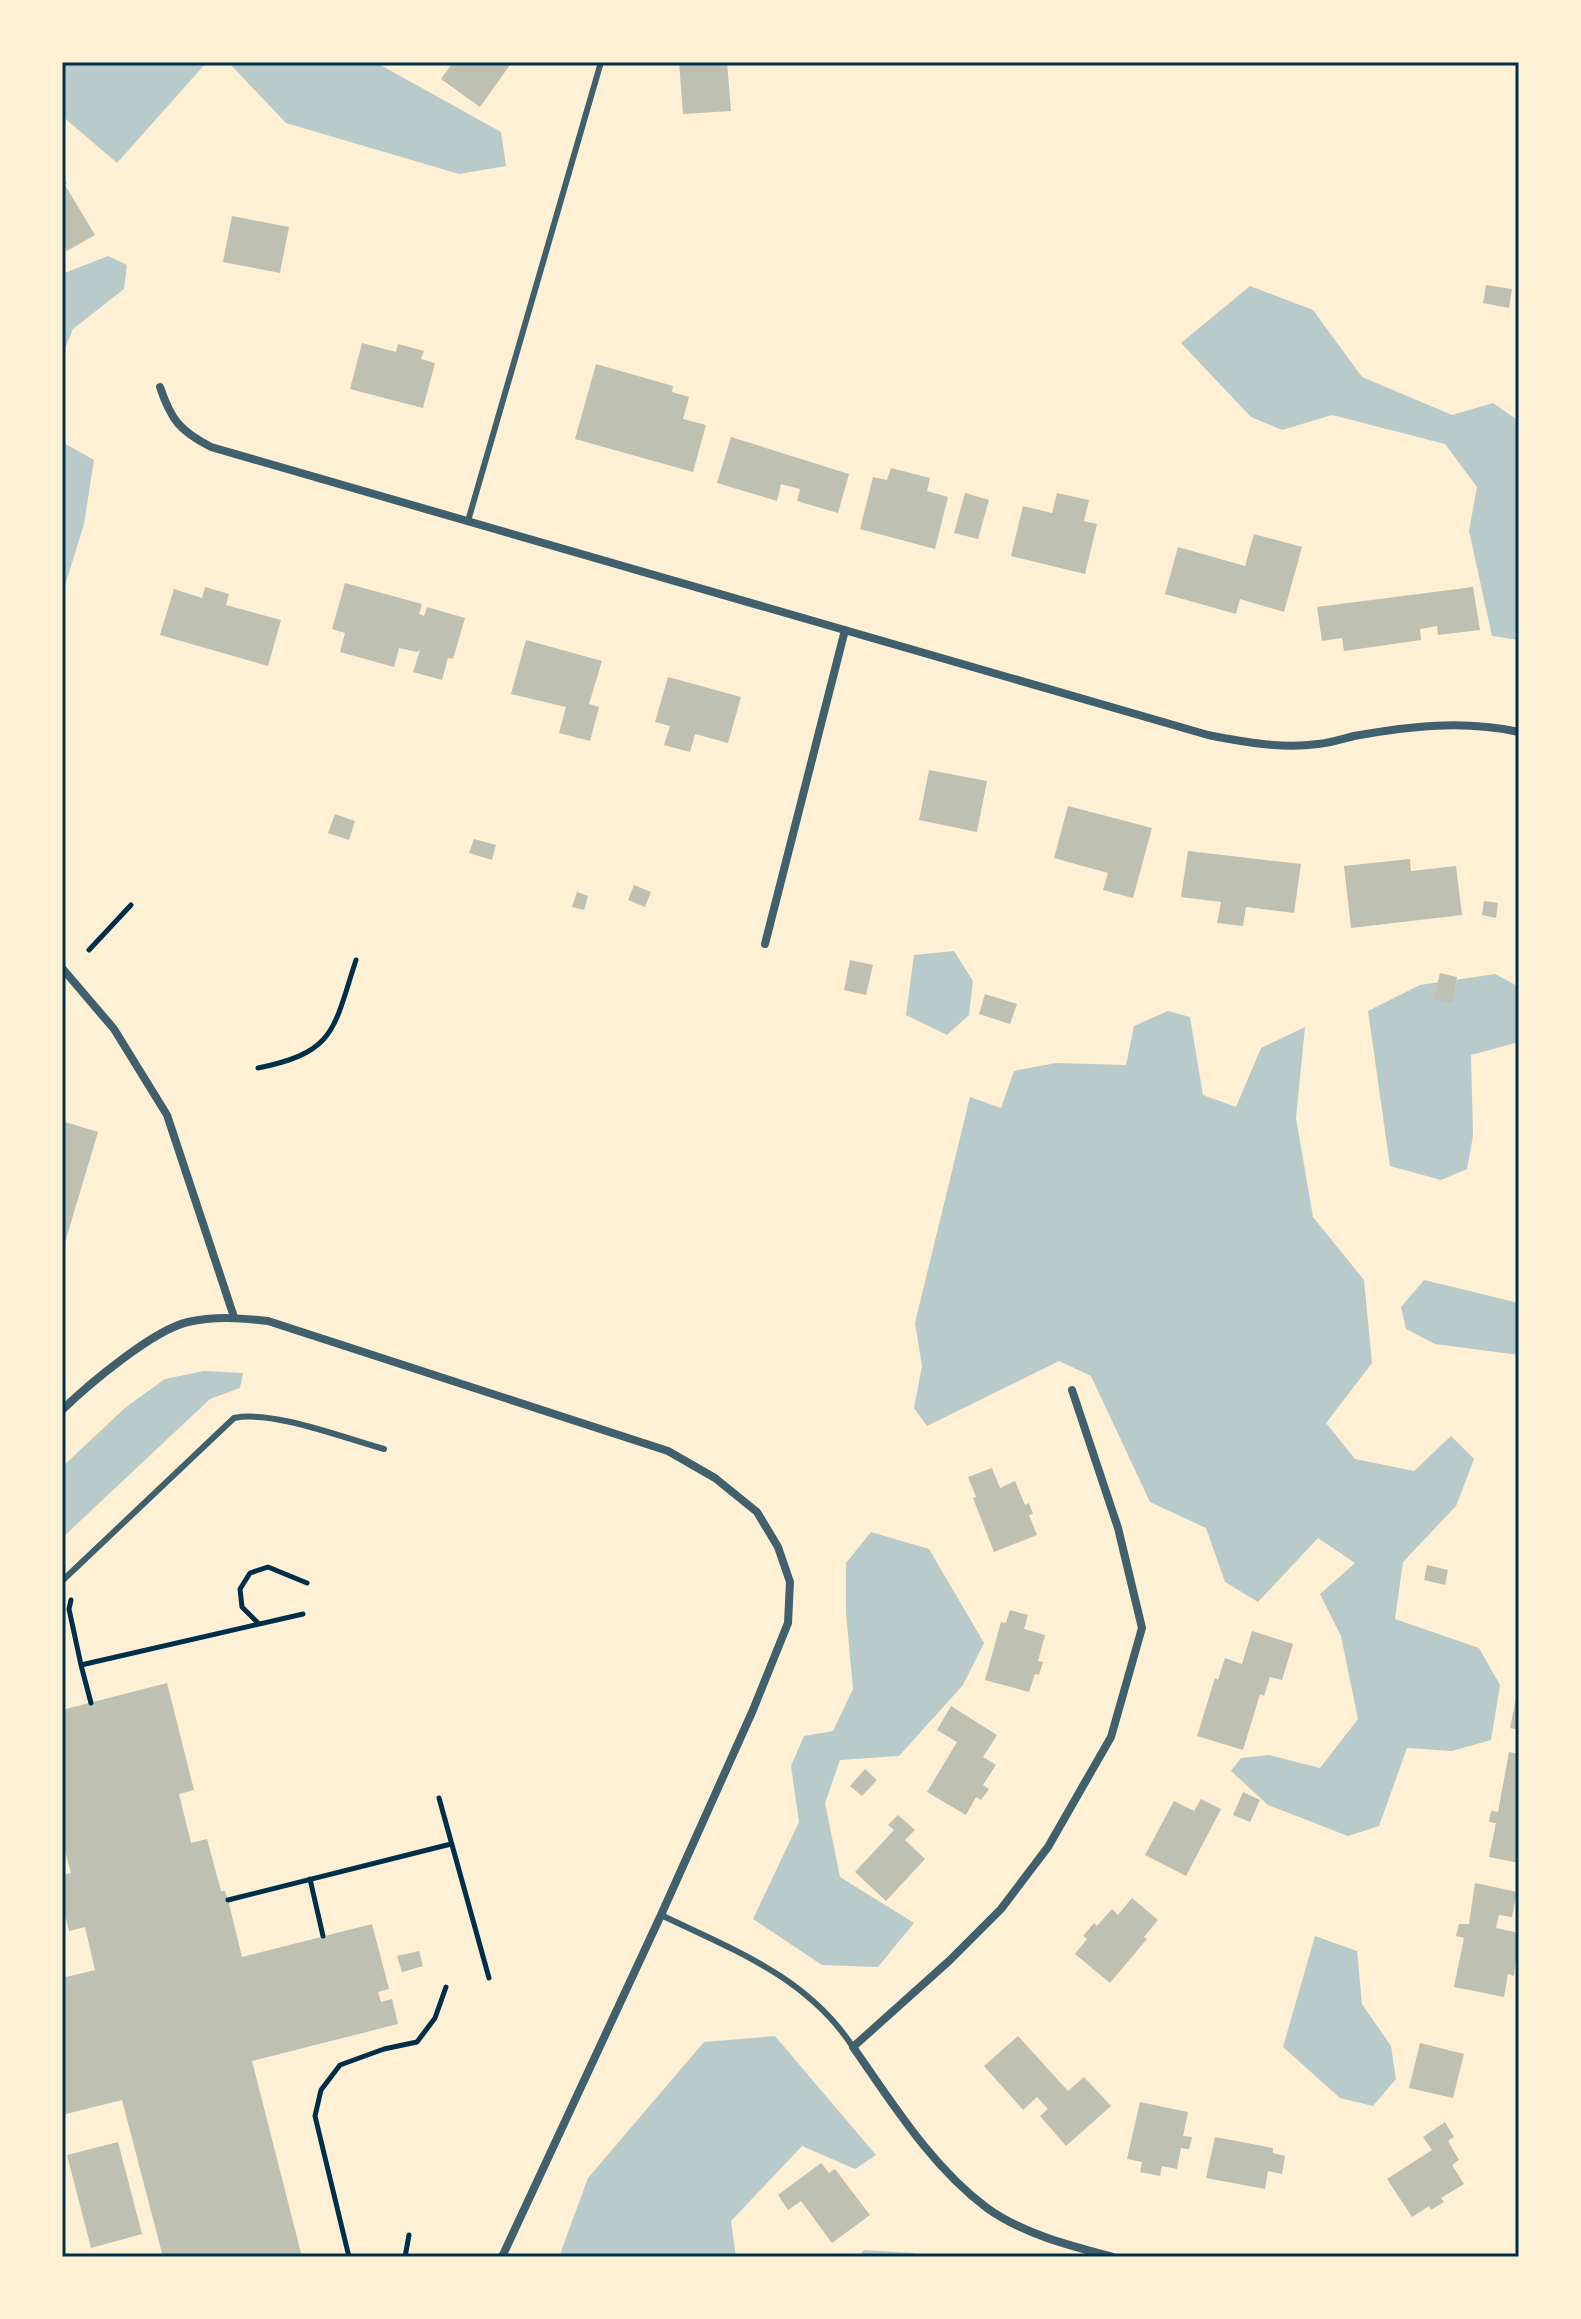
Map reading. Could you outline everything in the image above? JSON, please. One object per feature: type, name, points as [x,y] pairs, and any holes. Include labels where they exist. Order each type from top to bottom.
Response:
[{"type":"street","points":[[160,387],[176,424],[211,447],[1208,735],[1285,746],[1318,744],[1428,725],[1461,724],[1519,732]]},
{"type":"street","points":[[765,944],[845,630]]},
{"type":"street","points":[[62,968],[114,1029],[167,1115],[234,1317]]},
{"type":"street","points":[[62,1410],[139,1348],[187,1322],[234,1317],[268,1321],[668,1451],[715,1478],[757,1512],[778,1547],[790,1582],[788,1623],[753,1710],[661,1915],[502,2257]]},
{"type":"street","points":[[1072,1390],[1118,1528],[1142,1628],[1111,1737],[1048,1847],[1001,1909],[949,1961],[853,2047],[929,2153],[989,2209],[1024,2228],[1113,2257]]},
{"type":"lane","points":[[468,521],[601,62]]},
{"type":"lane","points":[[62,1581],[234,1418],[251,1415],[273,1419],[384,1449]]},
{"type":"lane","points":[[661,1915],[765,1965],[833,2017],[853,2047]]},
{"type":"path","points":[[89,950],[131,905]]},
{"type":"path","points":[[258,1068],[286,1063],[321,1045],[335,1024],[356,960]]},
{"type":"path","points":[[259,1624],[242,1607],[240,1589],[250,1573],[268,1567],[307,1583]]},
{"type":"path","points":[[75,1568],[77,1580],[69,1609],[91,1703]]},
{"type":"path","points":[[81,1665],[303,1614]]},
{"type":"path","points":[[439,1798],[489,1978]]},
{"type":"path","points":[[228,1900],[451,1844]]},
{"type":"path","points":[[310,1879],[323,1936]]},
{"type":"path","points":[[349,2257],[315,2116],[321,2090],[340,2065],[384,2049],[417,2042],[435,2018],[446,1987]]},
{"type":"path","points":[[405,2257],[409,2235]]},
{"type":"shaded area","points":[[62,62],[207,62],[117,163],[62,116]]},
{"type":"shaded area","points":[[228,62],[375,62],[501,132],[506,166],[459,174],[286,123]]},
{"type":"shaded area","points":[[108,256],[127,265],[124,289],[73,329],[62,356],[62,274]]},
{"type":"shaded area","points":[[1250,286],[1313,310],[1362,377],[1452,415],[1493,403],[1519,421],[1519,640],[1492,636],[1469,531],[1477,487],[1445,444],[1332,415],[1282,430],[1251,417],[1181,343]]},
{"type":"shaded area","points":[[62,442],[94,460],[84,524],[62,595]]},
{"type":"shaded area","points":[[954,951],[973,981],[969,1015],[947,1035],[906,1015],[914,955]]},
{"type":"shaded area","points":[[1495,974],[1519,987],[1519,1042],[1471,1055],[1473,1136],[1467,1169],[1441,1180],[1390,1166],[1368,1011],[1420,985]]},
{"type":"shaded area","points":[[1168,1011],[1190,1017],[1203,1095],[1236,1107],[1261,1048],[1305,1027],[1296,1118],[1313,1217],[1364,1280],[1372,1363],[1326,1423],[1355,1459],[1414,1471],[1451,1436],[1474,1459],[1456,1506],[1403,1562],[1395,1619],[1479,1648],[1500,1685],[1491,1740],[1452,1751],[1407,1748],[1379,1826],[1348,1836],[1268,1805],[1231,1771],[1241,1758],[1269,1755],[1320,1768],[1358,1719],[1341,1636],[1320,1594],[1355,1563],[1318,1538],[1258,1602],[1225,1582],[1206,1528],[1150,1502],[1091,1376],[1059,1361],[927,1426],[914,1408],[922,1366],[915,1323],[970,1097],[1001,1108],[1014,1071],[1056,1063],[1126,1065],[1134,1026]]},
{"type":"shaded area","points":[[1424,1280],[1519,1303],[1519,1355],[1435,1344],[1406,1329],[1401,1307]]},
{"type":"shaded area","points":[[204,1371],[243,1373],[240,1388],[210,1399],[62,1538],[62,1467],[126,1407],[165,1379]]},
{"type":"shaded area","points":[[871,1532],[929,1549],[984,1643],[963,1685],[899,1756],[840,1760],[825,1803],[840,1877],[914,1923],[878,1967],[822,1965],[753,1919],[799,1822],[791,1766],[804,1736],[833,1731],[853,1689],[846,1613],[846,1563]]},
{"type":"shaded area","points":[[1315,1936],[1357,1951],[1362,2004],[1391,2046],[1396,2079],[1373,2106],[1340,2098],[1283,2047]]},
{"type":"shaded area","points":[[775,2036],[876,2155],[855,2169],[802,2146],[731,2221],[736,2257],[559,2257],[588,2178],[704,2042]]},
{"type":"shaded area","points":[[864,2250],[914,2253],[912,2257],[857,2257]]},
{"type":"building","points":[[453,62],[512,62],[480,107],[441,79]]},
{"type":"building","points":[[679,62],[727,62],[731,111],[683,114]]},
{"type":"building","points":[[62,175],[95,235],[67,251],[62,244]]},
{"type":"building","points":[[232,216],[289,227],[280,273],[223,262]]},
{"type":"building","points":[[1486,285],[1512,289],[1509,308],[1483,303]]},
{"type":"building","points":[[362,343],[396,352],[398,344],[424,351],[421,359],[435,363],[423,408],[350,389]]},
{"type":"building","points":[[596,364],[673,386],[672,392],[689,397],[683,419],[706,425],[693,472],[575,439]]},
{"type":"building","points":[[731,437],[849,474],[838,513],[797,501],[800,489],[781,484],[777,501],[717,483]]},
{"type":"building","points":[[891,468],[930,478],[927,491],[948,497],[935,549],[860,529],[873,477],[887,480]]},
{"type":"building","points":[[965,493],[989,500],[978,539],[954,533]]},
{"type":"building","points":[[1057,493],[1089,500],[1084,521],[1097,524],[1085,574],[1011,556],[1023,506],[1052,513]]},
{"type":"building","points":[[1254,534],[1302,547],[1284,612],[1240,599],[1236,614],[1165,594],[1178,547],[1245,566]]},
{"type":"building","points":[[345,583],[422,604],[419,614],[424,616],[427,607],[465,618],[453,659],[448,658],[442,680],[413,672],[420,650],[399,648],[394,667],[340,652],[345,633],[332,629]]},
{"type":"building","points":[[205,587],[229,594],[226,605],[281,620],[268,666],[160,635],[174,589],[202,598]]},
{"type":"building","points":[[1473,587],[1480,630],[1438,635],[1437,626],[1420,629],[1421,640],[1344,651],[1342,638],[1322,641],[1317,607]]},
{"type":"building","points":[[526,640],[602,661],[589,704],[599,707],[590,741],[559,733],[566,707],[511,694]]},
{"type":"building","points":[[668,677],[741,697],[728,743],[695,734],[690,752],[664,745],[670,726],[655,722]]},
{"type":"building","points":[[929,770],[987,781],[977,832],[919,820]]},
{"type":"building","points":[[1068,806],[1152,828],[1133,898],[1103,890],[1108,873],[1054,858]]},
{"type":"building","points":[[335,814],[355,821],[349,840],[328,833]]},
{"type":"building","points":[[474,839],[496,845],[492,860],[469,853]]},
{"type":"building","points":[[1188,851],[1301,864],[1294,913],[1246,907],[1243,926],[1217,923],[1221,902],[1181,897]]},
{"type":"building","points":[[1410,859],[1411,871],[1456,866],[1462,915],[1351,928],[1344,866]]},
{"type":"building","points":[[634,885],[651,892],[645,907],[628,900]]},
{"type":"building","points":[[577,892],[588,896],[584,910],[572,907]]},
{"type":"building","points":[[1484,901],[1498,903],[1496,918],[1482,915]]},
{"type":"building","points":[[850,960],[873,965],[866,995],[844,990]]},
{"type":"building","points":[[1440,973],[1457,977],[1452,1002],[1434,999]]},
{"type":"building","points":[[985,994],[1017,1004],[1010,1024],[979,1014]]},
{"type":"building","points":[[62,1121],[98,1132],[63,1249],[62,1249]]},
{"type":"building","points":[[992,1468],[1000,1488],[1015,1481],[1025,1505],[1029,1503],[1033,1514],[1029,1515],[1037,1535],[994,1552],[968,1477]]},
{"type":"building","points":[[1427,1565],[1448,1570],[1445,1585],[1424,1580]]},
{"type":"building","points":[[1010,1610],[1028,1615],[1024,1629],[1045,1635],[1038,1661],[1043,1662],[1029,1692],[985,1680],[1001,1622],[1006,1623]]},
{"type":"building","points":[[1252,1631],[1293,1644],[1282,1680],[1270,1677],[1264,1696],[1260,1694],[1243,1750],[1197,1736],[1215,1678],[1218,1680],[1225,1658],[1242,1664]]},
{"type":"building","points":[[167,1683],[194,1790],[179,1794],[191,1843],[207,1839],[221,1891],[225,1891],[228,1900],[242,1957],[372,1924],[389,1989],[378,1992],[381,2002],[392,1999],[398,2024],[252,2061],[302,2257],[163,2257],[122,2100],[62,2115],[62,1978],[95,1970],[85,1927],[69,1931],[62,1903],[62,1875],[71,1873],[62,1840],[62,1710]]},
{"type":"building","points":[[1519,1688],[1519,1730],[1510,1728]]},
{"type":"building","points":[[951,1706],[997,1735],[983,1757],[996,1765],[983,1785],[989,1789],[981,1800],[976,1797],[966,1815],[927,1792],[957,1742],[937,1730]]},
{"type":"building","points":[[1509,1752],[1519,1754],[1519,1863],[1489,1857],[1496,1823],[1489,1822],[1491,1811],[1498,1812]]},
{"type":"building","points":[[865,1769],[877,1780],[862,1796],[850,1786]]},
{"type":"building","points":[[1243,1792],[1260,1800],[1250,1822],[1233,1815]]},
{"type":"building","points":[[1201,1799],[1221,1809],[1186,1876],[1145,1855],[1174,1801],[1194,1811]]},
{"type":"building","points":[[898,1815],[915,1830],[905,1840],[925,1859],[886,1901],[855,1872],[894,1830],[888,1825]]},
{"type":"building","points":[[1475,1883],[1517,1892],[1512,1917],[1499,1915],[1496,1928],[1519,1933],[1514,1976],[1508,1974],[1504,1997],[1454,1987],[1464,1938],[1456,1936],[1459,1924],[1469,1924]]},
{"type":"building","points":[[1132,1898],[1158,1920],[1144,1937],[1147,1939],[1110,1983],[1075,1954],[1087,1939],[1083,1936],[1094,1923],[1097,1926],[1112,1909],[1118,1915]]},
{"type":"building","points":[[419,1951],[423,1966],[402,1972],[397,1956]]},
{"type":"building","points":[[1018,2036],[1068,2091],[1084,2077],[1111,2106],[1066,2146],[1040,2116],[1048,2109],[1037,2097],[1023,2110],[984,2066]]},
{"type":"building","points":[[1420,2043],[1464,2054],[1453,2098],[1409,2088]]},
{"type":"building","points":[[1140,2102],[1188,2112],[1183,2136],[1192,2137],[1189,2149],[1181,2148],[1177,2169],[1162,2166],[1160,2176],[1140,2172],[1142,2162],[1127,2159]]},
{"type":"building","points":[[1445,2122],[1454,2137],[1448,2141],[1459,2160],[1452,2165],[1464,2184],[1441,2198],[1444,2202],[1431,2210],[1429,2206],[1412,2217],[1387,2179],[1432,2150],[1423,2137]]},
{"type":"building","points":[[1215,2137],[1273,2148],[1273,2153],[1285,2156],[1282,2174],[1268,2171],[1265,2189],[1206,2178]]},
{"type":"building","points":[[118,2142],[142,2234],[91,2248],[67,2155]]},
{"type":"building","points":[[821,2163],[829,2173],[835,2169],[870,2215],[832,2243],[801,2201],[788,2210],[778,2195]]}]
